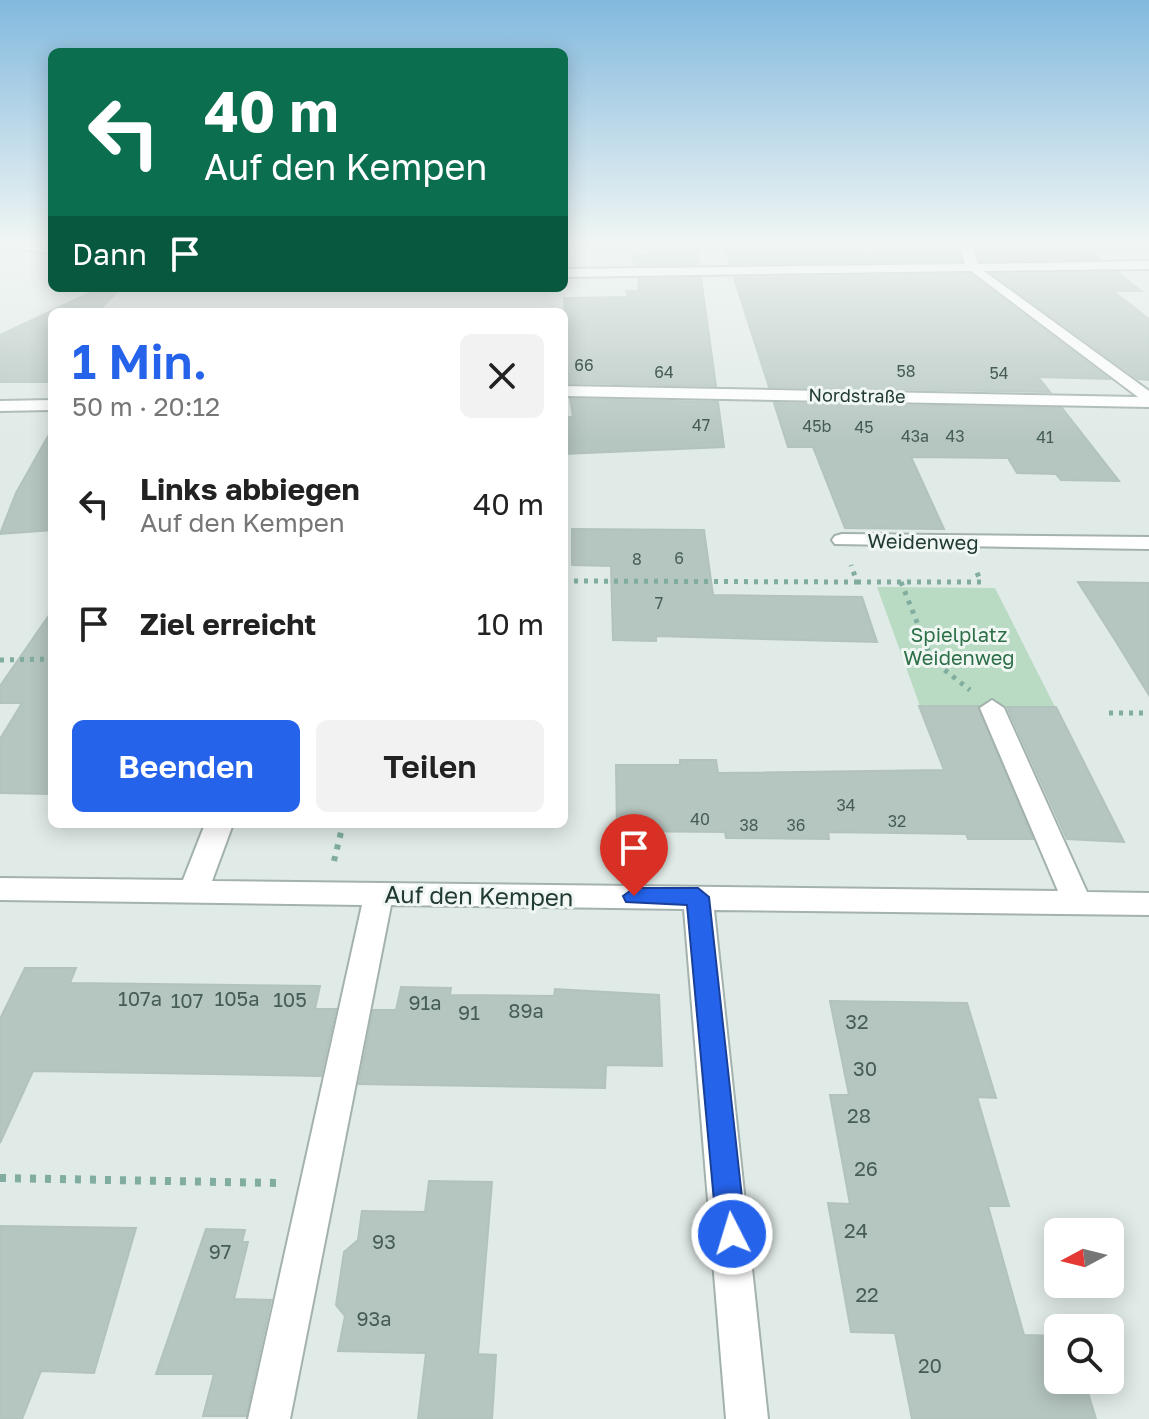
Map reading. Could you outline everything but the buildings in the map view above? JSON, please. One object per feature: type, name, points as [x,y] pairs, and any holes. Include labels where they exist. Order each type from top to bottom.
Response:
[{"type":"street","points":[[1029,310],[1144,400],[1149,419]]},
{"type":"street","name":"Nordstraße","points":[[568,391],[1144,400]]},
{"type":"street","points":[[0,406],[48,405]]},
{"type":"street","name":"Weidenweg","points":[[842,540],[1149,543]]},
{"type":"street","points":[[992,708],[1078,903]]},
{"type":"street","points":[[193,892],[217,828]]},
{"type":"street","name":"Auf den Kempen","points":[[1,892],[1149,904]]},
{"type":"street","points":[[269,1419],[379,894]]},
{"type":"street","points":[[698,897],[747,1419]]},
{"type":"path","name":"Weidenweg","points":[[842,540],[857,582]]},
{"type":"path","points":[[568,581],[981,582],[963,541]]},
{"type":"path","points":[[901,582],[932,660],[992,708]]},
{"type":"path","points":[[0,660],[48,659]]},
{"type":"path","points":[[1109,713],[1149,713]]},
{"type":"path","points":[[0,1178],[319,1183]]},
{"type":"green space","name":"Spielplatz Weidenweg","points":[[877,587],[995,588],[1055,707],[920,706]]},
{"type":"route","points":[[634,896],[698,897],[732,1234]]}]
